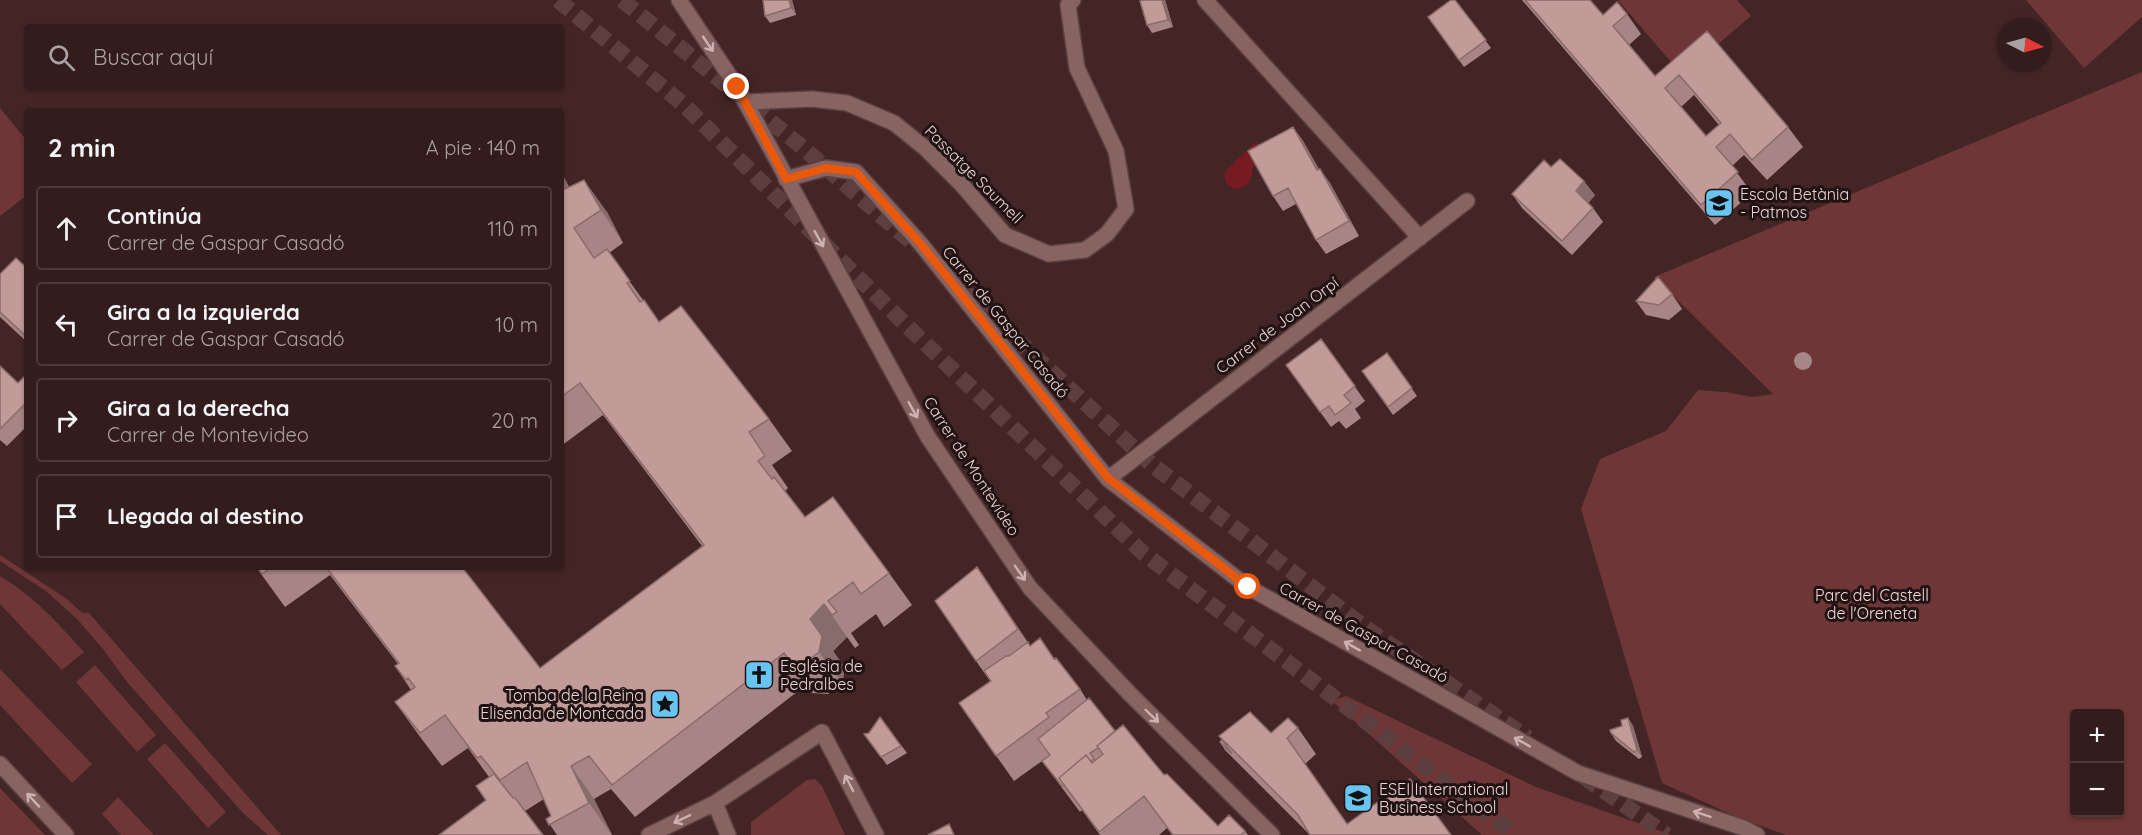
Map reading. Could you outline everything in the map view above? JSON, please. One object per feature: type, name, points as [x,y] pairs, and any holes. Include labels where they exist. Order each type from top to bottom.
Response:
[{"type":"street","name":"Carrer de Montevideo","points":[[679,0],[737,87],[928,437],[1030,588],[1129,693],[1272,835]]},
{"type":"street","name":"Passatge Saumell","points":[[745,102],[812,99],[847,103],[894,123],[925,148],[963,186],[1005,235],[1049,254],[1084,250],[1107,234],[1126,208],[1116,151],[1077,69],[1068,5],[1072,0]]},
{"type":"street","points":[[1205,0],[1420,238]]},
{"type":"street","name":"Carrer de Gaspar Casadó","points":[[786,179],[826,168],[856,172],[920,243],[1108,478],[1248,587],[1578,773],[1744,828],[1757,835]]},
{"type":"street","name":"Carrer de Joan Orpí","points":[[1108,478],[1467,201]]},
{"type":"street","points":[[649,835],[715,803],[822,732],[876,835]]},
{"type":"street","points":[[0,764],[66,835]]},
{"type":"street","points":[[715,803],[728,835]]},
{"type":"green space","points":[[1618,0],[1737,0],[1751,16],[1682,75]]},
{"type":"green space","points":[[2026,0],[2142,0],[2142,17],[2084,68],[2052,30],[2052,18],[2041,18]]},
{"type":"green space","name":"Parc del Castell de l'Oreneta","points":[[2142,72],[2142,835],[1786,835],[1737,817],[1662,783],[1581,509],[1600,459],[1666,431],[1698,390],[1752,397],[1773,394],[1654,277]]},
{"type":"green space","points":[[0,108],[24,137],[24,197],[0,216]]},
{"type":"green space","points":[[0,555],[67,599],[82,613],[89,613],[281,835],[268,835],[243,813],[127,682],[77,619],[46,591],[0,561]]},
{"type":"green space","points":[[0,576],[13,584],[55,620],[84,652],[62,670],[0,604]]},
{"type":"green space","points":[[95,665],[156,735],[137,752],[76,682]]},
{"type":"green space","points":[[0,669],[92,764],[72,783],[0,705]]},
{"type":"green space","points":[[1346,696],[1536,787],[1672,835],[1482,835],[1332,701]]},
{"type":"green space","points":[[165,743],[226,812],[208,828],[147,759]]},
{"type":"green space","points":[[815,779],[822,786],[845,835],[751,835],[751,822],[807,780]]},
{"type":"green space","points":[[0,788],[45,835],[0,835]]},
{"type":"green space","points":[[118,797],[154,835],[121,835],[102,814]]},
{"type":"shaded area","points":[[1254,143],[1262,144],[1264,159],[1252,168],[1251,178],[1247,184],[1242,188],[1231,187],[1225,178],[1226,171]]},
{"type":"building","points":[[763,0],[789,0],[791,8],[765,16]]},
{"type":"building","points":[[1162,0],[1168,20],[1147,25],[1140,1]]},
{"type":"building","points":[[1451,0],[1455,0],[1486,40],[1459,60],[1428,17]]},
{"type":"building","points":[[1525,0],[1590,0],[1603,15],[1617,2],[1627,14],[1613,26],[1655,76],[1707,31],[1788,127],[1752,160],[1730,134],[1716,147],[1738,172],[1701,205]],"holes":[[[1679,75],[1721,123],[1706,136],[1665,88]]]},
{"type":"building","points":[[1293,127],[1349,221],[1316,240],[1288,188],[1273,196],[1248,151]]},
{"type":"building","points":[[1560,159],[1584,181],[1576,191],[1593,208],[1562,241],[1512,194],[1544,160],[1551,167]]},
{"type":"building","points":[[584,180],[601,210],[574,228],[594,258],[607,249],[630,281],[627,283],[640,302],[644,300],[659,322],[681,306],[769,419],[749,432],[765,456],[758,461],[772,479],[774,477],[805,517],[833,497],[889,573],[861,594],[853,582],[828,601],[837,612],[832,615],[824,604],[810,619],[822,636],[819,652],[806,662],[789,660],[784,653],[612,785],[589,756],[571,766],[589,803],[549,825],[546,819],[551,816],[527,762],[500,780],[481,756],[477,758],[445,715],[420,733],[395,702],[415,687],[395,666],[399,663],[328,570],[464,570],[540,668],[704,545],[580,383],[564,395],[564,187],[565,189]]},
{"type":"building","points":[[16,258],[24,265],[24,334],[0,312],[0,274]]},
{"type":"building","points":[[1658,277],[1672,294],[1659,305],[1636,301]]},
{"type":"building","points":[[1321,339],[1355,386],[1344,395],[1351,403],[1335,415],[1329,406],[1320,412],[1286,365]]},
{"type":"building","points":[[1387,353],[1412,388],[1388,407],[1362,371]]},
{"type":"building","points":[[0,366],[18,383],[24,377],[24,405],[0,429]]},
{"type":"building","points":[[977,567],[1018,629],[976,661],[935,601]]},
{"type":"building","points":[[1040,638],[1054,659],[1056,658],[1080,689],[1046,713],[1049,717],[996,756],[959,703],[991,681],[984,671],[1028,642],[1030,646]]},
{"type":"building","points":[[1089,698],[1115,731],[1090,753],[1094,759],[1091,761],[1086,755],[1059,778],[1064,785],[1062,786],[1042,761],[1050,755],[1038,739]]},
{"type":"building","points":[[1250,712],[1271,733],[1288,718],[1298,728],[1287,738],[1347,824],[1410,779],[1451,835],[1310,835],[1298,815],[1219,736]]},
{"type":"building","points":[[880,717],[901,746],[881,757],[864,734],[869,733]]},
{"type":"building","points":[[1628,718],[1637,750],[1634,752],[1610,730],[1622,726],[1621,720]]},
{"type":"building","points":[[1123,725],[1164,775],[1167,774],[1218,826],[1229,815],[1245,831],[1241,835],[1173,835],[1144,796],[1099,832],[1059,778],[1086,755],[1092,763],[1103,754],[1097,746]]},
{"type":"building","points":[[1222,740],[1232,754],[1220,742]]},
{"type":"building","points":[[494,774],[543,835],[439,835],[486,800],[476,786]]},
{"type":"building","points":[[949,824],[954,835],[928,835]]},
{"type":"tunnel","points":[[558,0],[684,105],[905,324],[1143,553],[1516,835]]},
{"type":"tunnel","points":[[622,0],[802,147],[917,247]]},
{"type":"tunnel","points":[[962,289],[1151,464],[1363,626],[1528,738]]},
{"type":"tunnel","points":[[1584,777],[1667,835]]},
{"type":"place","name":"Escola Betània - Patmos","points":[[1719,203]]},
{"type":"place","name":"Església de Pedralbes","points":[[759,675]]},
{"type":"place","name":"Tomba de la Reina Elisenda de Montcada","points":[[665,704]]},
{"type":"place","name":"ESEI International Business School","points":[[1358,798]]},
{"type":"route","points":[[737,87],[786,179],[826,168],[856,172],[920,243],[1108,478],[1248,587]]}]
